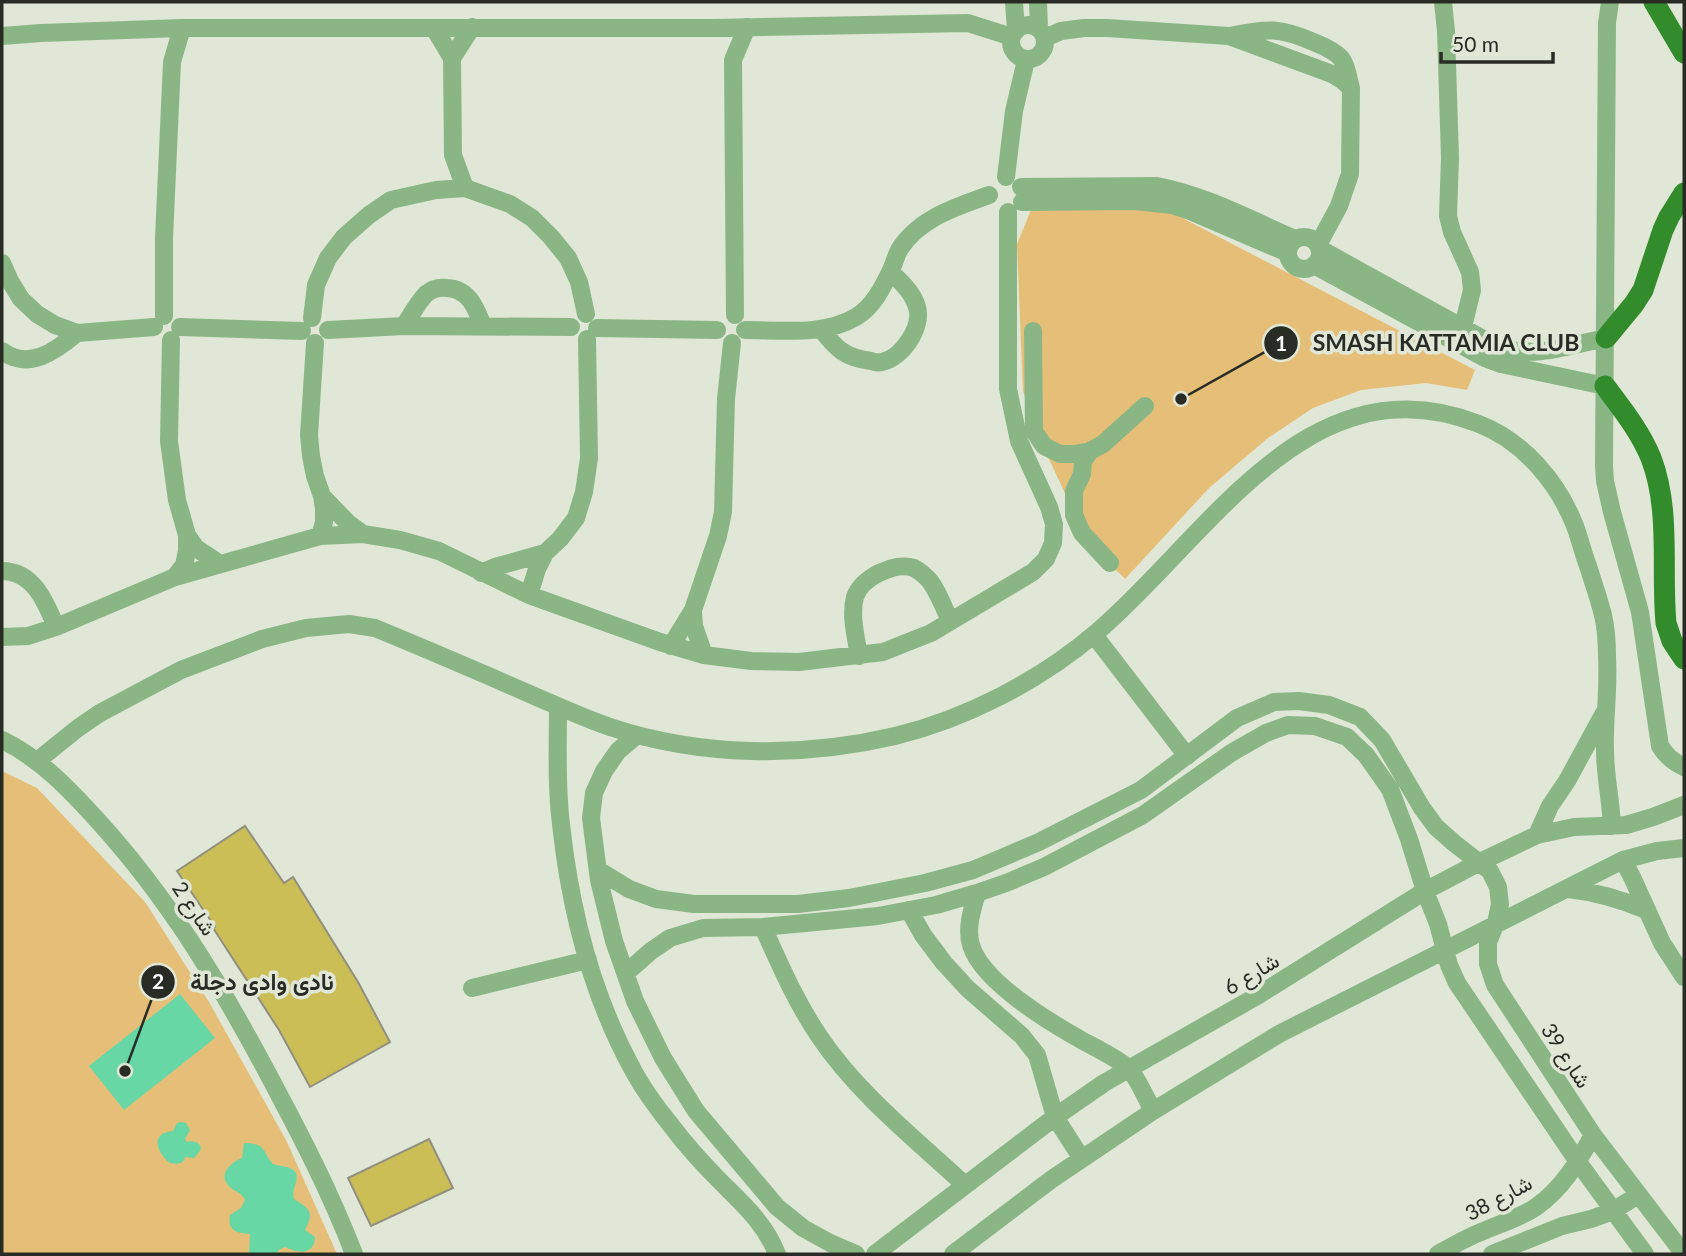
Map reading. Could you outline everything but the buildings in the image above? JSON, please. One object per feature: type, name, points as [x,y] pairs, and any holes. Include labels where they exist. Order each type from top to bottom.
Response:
[{"type":"main road","points":[[1654,2],[1684,53]]},
{"type":"main road","points":[[1606,338],[1643,290],[1663,230],[1684,193]]},
{"type":"main road","points":[[1605,386],[1638,432],[1656,473],[1661,502],[1667,623],[1672,641],[1684,659]]},
{"type":"street","points":[[1014,2],[1014,34],[1011,45],[1014,52],[1026,60],[1033,59],[1044,51],[1038,2]]},
{"type":"street","points":[[1443,2],[1450,158],[1448,216],[1452,232],[1470,272],[1472,290],[1463,327]]},
{"type":"street","points":[[1610,2],[1607,23],[1605,481],[1640,612],[1660,746],[1672,761],[1684,767]]},
{"type":"street","points":[[2,36],[182,28],[714,28],[968,23],[1014,34]]},
{"type":"street","points":[[1014,34],[1023,26],[1031,25],[1042,33],[1107,28],[1229,36],[1261,29],[1282,30],[1301,36],[1339,56],[1351,88],[1350,174],[1318,253],[1303,269],[1292,264],[1292,246],[1302,237],[1309,237],[1318,253],[1485,358],[1605,386]]},
{"type":"street","points":[[452,58],[472,27]]},
{"type":"street","points":[[747,27],[733,60],[740,323],[743,336],[738,341],[725,342],[719,337],[717,330],[718,323],[728,315],[740,323],[821,330],[857,317],[872,304],[899,250],[913,233],[952,208],[989,195]]},
{"type":"street","points":[[182,28],[172,62],[159,321],[155,332],[160,339],[165,341],[175,334],[404,327],[571,327],[575,317],[590,327],[717,330]]},
{"type":"street","points":[[434,28],[452,58],[453,155],[465,188]]},
{"type":"street","points":[[714,28],[733,60]]},
{"type":"street","points":[[156,29],[172,62]]},
{"type":"street","points":[[1229,36],[1332,74],[1351,88]]},
{"type":"street","points":[[2,637],[28,636],[56,627],[176,577],[320,536],[362,534],[400,540],[439,551],[529,595],[671,646],[704,655],[751,661],[799,662],[883,652],[930,633],[1033,572],[1046,559],[1054,543],[1054,524],[1019,442],[1008,389],[1014,111],[1026,60]]},
{"type":"street","points":[[436,190],[453,155]]},
{"type":"street","points":[[1014,195],[1000,179],[990,188],[990,202],[995,207],[1014,195],[1172,205],[1292,246]]},
{"type":"street","points":[[320,536],[324,509],[313,466],[309,435],[316,285],[328,258],[344,237],[391,200],[436,190],[465,188],[510,204],[532,218],[551,237],[568,258],[579,282],[590,327],[589,458],[584,492],[576,518],[545,553],[529,595]]},
{"type":"street","points":[[1318,253],[1506,350],[1534,353],[1606,338]]},
{"type":"street","points":[[2,267],[21,299],[37,314],[55,325],[77,333],[159,321]]},
{"type":"street","points":[[821,330],[833,346],[862,360],[881,362],[900,353],[912,338],[918,321],[917,307],[907,289],[890,272]]},
{"type":"street","points":[[404,327],[420,301],[429,292],[441,287],[454,288],[466,295],[474,305],[483,326]]},
{"type":"street","points":[[1033,331],[1032,413],[1034,431],[1044,446],[1060,454],[1090,451],[1103,444],[1145,406]]},
{"type":"street","points":[[2,351],[7,355],[37,359],[50,354],[77,333]]},
{"type":"street","points":[[175,334],[169,441],[177,500],[187,536],[184,565],[176,577]]},
{"type":"street","points":[[671,646],[693,610],[718,536],[723,512],[726,398],[732,343]]},
{"type":"street","points":[[37,761],[100,713],[181,670],[262,639],[306,628],[349,624],[375,628],[610,727],[671,743],[765,752],[812,750],[897,736],[939,722],[1011,691],[1040,674],[1094,635],[1138,594],[1224,503],[1270,463],[1321,430],[1352,416],[1386,409],[1420,408],[1464,418],[1485,426],[1515,444],[1540,467],[1560,495],[1575,526],[1604,617],[1608,660],[1605,710],[1606,772],[1612,826]]},
{"type":"street","points":[[1013,418],[1032,413]]},
{"type":"street","points":[[1090,451],[1083,461],[1082,474],[1074,491],[1074,515],[1082,533],[1110,563]]},
{"type":"street","points":[[322,496],[362,534]]},
{"type":"street","points":[[187,536],[196,548],[220,565]]},
{"type":"street","points":[[481,573],[545,553]]},
{"type":"street","points":[[859,656],[853,614],[855,596],[862,583],[878,574],[898,567],[914,568],[929,579],[950,620]]},
{"type":"street","points":[[2,571],[11,571],[36,587],[56,627]]},
{"type":"street","points":[[693,610],[694,626],[704,655]]},
{"type":"street","points":[[1094,635],[1187,756]]},
{"type":"street","points":[[598,870],[629,890],[656,899],[694,904],[798,904],[860,896],[925,883],[973,870],[1039,842],[1141,790],[1237,718],[1274,702],[1299,701],[1329,705],[1360,717],[1382,740],[1436,827],[1480,862]]},
{"type":"street","points":[[558,707],[560,821],[569,886],[588,960],[606,1013],[634,1073],[670,1124],[697,1157],[752,1212],[765,1229],[777,1254]]},
{"type":"street","points":[[1537,835],[1550,806],[1567,781],[1605,710]]},
{"type":"street","points":[[626,974],[670,938],[704,928],[763,928],[877,916],[936,905],[977,893],[1044,867],[1143,816],[1231,753],[1266,733],[1288,725],[1315,726],[1347,737],[1366,755],[1390,789],[1457,983],[1578,1162],[1645,1254]]},
{"type":"street","points":[[637,735],[618,751],[604,771],[594,793],[591,818],[598,870],[614,942],[635,1001],[663,1058],[696,1111],[777,1208],[803,1228],[856,1254]]},
{"type":"street","name":"شارع 2","points":[[2,740],[37,761],[80,800],[153,887],[206,965],[252,1044],[316,1163],[354,1254]]},
{"type":"street","name":"شارع 6","points":[[874,1254],[1104,1083],[1257,996],[1425,891],[1537,835],[1574,827],[1640,822],[1684,805]]},
{"type":"street","points":[[953,1254],[1052,1179],[1153,1111],[1279,1034],[1623,860],[1657,851],[1684,848]]},
{"type":"street","points":[[1623,860],[1662,943],[1684,977]]},
{"type":"street","name":"شارع 39","points":[[1480,862],[1490,871],[1498,887],[1500,904],[1488,942],[1488,964],[1495,985],[1593,1135],[1684,1254]]},
{"type":"street","points":[[1568,888],[1594,892],[1646,910]]},
{"type":"street","points":[[977,893],[969,930],[976,958],[1020,1000],[1129,1069],[1153,1111]]},
{"type":"street","points":[[909,910],[944,963],[968,989],[1022,1036],[1037,1055],[1055,1117],[1083,1159]]},
{"type":"street","points":[[763,928],[796,1000],[833,1055],[876,1102],[965,1185]]},
{"type":"street","points":[[472,988],[588,960]]},
{"type":"street","name":"شارع 38","points":[[1438,1254],[1535,1207],[1551,1194],[1578,1162],[1593,1135]]},
{"type":"street","points":[[1492,1254],[1552,1230],[1613,1212],[1638,1195]]},
{"type":"shaded area","points":[[1165,209],[1475,370],[1467,390],[1426,383],[1361,390],[1313,408],[1268,438],[1209,488],[1125,579],[1070,525],[1069,506],[1064,491],[1039,438],[1023,391],[1017,244],[1031,210]]},
{"type":"shaded area","points":[[2,771],[37,788],[145,902],[209,1002],[286,1140],[337,1254],[2,1254]]},
{"type":"shaded area","points":[[180,994],[215,1038],[124,1110],[89,1066]]},
{"type":"shaded area","points":[[177,1123],[186,1123],[190,1130],[185,1139],[187,1142],[198,1143],[200,1151],[194,1158],[185,1157],[180,1163],[170,1163],[159,1149],[158,1139],[161,1135],[173,1131]]},
{"type":"shaded area","points":[[244,1143],[260,1146],[273,1164],[290,1168],[296,1174],[294,1199],[309,1211],[310,1219],[305,1230],[315,1237],[308,1250],[295,1251],[285,1247],[276,1254],[249,1254],[250,1234],[237,1232],[230,1225],[230,1215],[241,1208],[245,1200],[225,1181],[225,1172],[242,1158]]},
{"type":"place","name":"SMASH KATTAMIA CLUB","points":[[1181,399]]},
{"type":"place","name":"نادى وادى دجلة","points":[[125,1071]]}]
